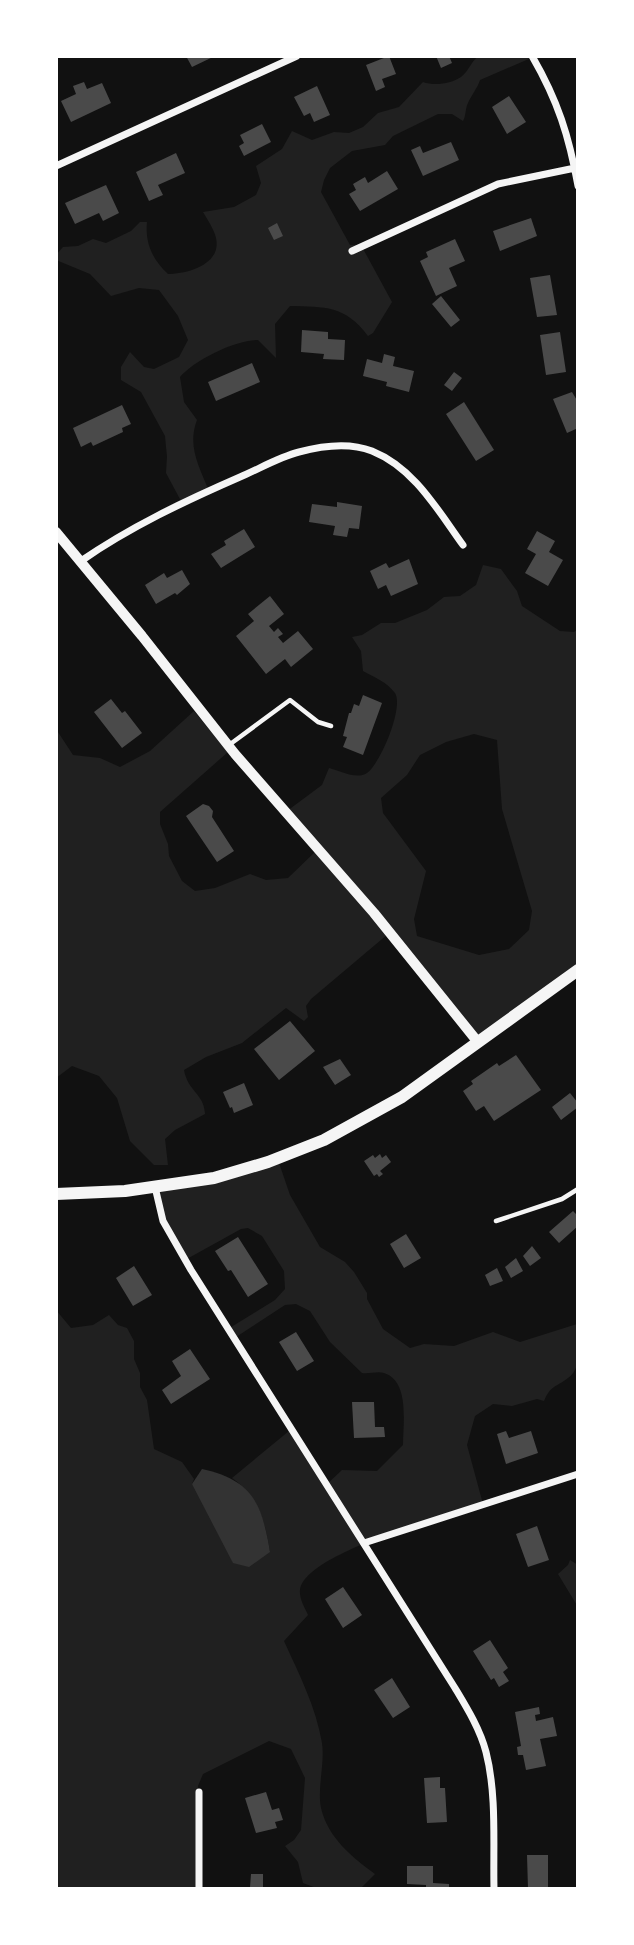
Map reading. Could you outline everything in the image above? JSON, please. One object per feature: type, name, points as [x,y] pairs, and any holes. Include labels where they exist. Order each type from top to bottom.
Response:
[{"type":"main road","points":[[56,1194],[125,1191],[215,1178],[268,1162],[324,1140],[402,1097],[578,970]]},
{"type":"street","points":[[56,166],[297,56]]},
{"type":"street","points":[[532,56],[551,89],[564,122],[578,186]]},
{"type":"street","points":[[352,251],[498,184],[575,168]]},
{"type":"street","points":[[81,561],[106,544],[182,503],[296,452],[344,445],[370,450],[395,463],[421,487],[463,545]]},
{"type":"street","points":[[56,532],[228,746],[374,913],[477,1041]]},
{"type":"street","points":[[155,1187],[163,1221],[185,1260],[455,1688],[479,1731],[486,1752],[490,1780],[494,1889]]},
{"type":"street","points":[[364,1543],[578,1474]]},
{"type":"street","points":[[199,1791],[199,1889]]},
{"type":"lane","points":[[228,746],[290,700],[318,722],[331,726]]},
{"type":"lane","points":[[496,1220],[562,1199],[578,1189]]},
{"type":"shaded area","points":[[479,56],[531,58],[480,80],[467,105],[463,121],[452,114],[438,114],[393,136],[385,145],[352,151],[330,168],[324,180],[321,192],[350,245],[361,245],[392,302],[373,333],[368,336],[351,318],[334,310],[290,306],[275,324],[276,358],[258,340],[238,343],[195,364],[180,377],[184,402],[197,420],[194,447],[209,491],[181,501],[166,473],[165,436],[141,392],[121,380],[121,367],[130,352],[144,367],[154,369],[179,357],[188,340],[178,316],[159,290],[139,288],[111,296],[90,274],[56,260],[56,255],[63,247],[78,246],[93,239],[106,243],[131,231],[140,222],[147,222],[147,237],[151,250],[168,274],[202,266],[214,255],[216,247],[215,235],[203,212],[234,207],[256,195],[261,183],[256,166],[282,149],[292,131],[312,140],[334,132],[349,133],[363,127],[378,113],[399,107],[423,82],[442,84],[461,77]]},
{"type":"shaded area","points":[[483,565],[501,569],[517,591],[522,606],[560,631],[574,632],[578,629],[578,971],[478,1041],[388,934],[311,999],[306,1006],[308,1017],[304,1021],[286,1008],[242,1043],[206,1057],[184,1070],[189,1083],[202,1101],[205,1114],[175,1130],[165,1139],[168,1165],[154,1165],[130,1141],[117,1098],[99,1076],[72,1066],[56,1078],[56,729],[73,755],[100,758],[120,767],[150,751],[194,711],[228,752],[160,812],[160,824],[168,844],[169,856],[182,881],[195,891],[215,888],[250,874],[266,880],[288,878],[316,851],[287,811],[322,785],[329,768],[353,775],[367,773],[379,758],[394,722],[397,700],[395,693],[363,671],[361,651],[352,637],[362,635],[381,623],[395,623],[427,610],[444,597],[460,596],[476,585]],"holes":[[[474,734],[497,740],[502,809],[532,911],[529,930],[509,949],[479,955],[417,936],[414,919],[426,871],[383,813],[381,798],[407,775],[420,755],[446,742]]]},
{"type":"shaded area","points":[[278,1160],[290,1195],[320,1247],[345,1262],[354,1272],[383,1329],[410,1348],[424,1344],[454,1346],[493,1332],[520,1342],[577,1324],[579,1345],[576,1367],[568,1378],[551,1389],[544,1401],[537,1399],[512,1406],[493,1404],[475,1416],[467,1445],[483,1504],[411,1526],[351,1549],[326,1562],[308,1576],[300,1590],[308,1615],[284,1641],[316,1717],[322,1743],[321,1808],[335,1838],[375,1874],[360,1889],[319,1889],[303,1883],[298,1862],[285,1846],[294,1840],[301,1830],[305,1778],[291,1749],[269,1741],[203,1774],[198,1786],[197,1889],[56,1889],[56,1310],[71,1328],[93,1325],[109,1315],[118,1325],[127,1328],[134,1341],[134,1359],[140,1373],[140,1387],[147,1400],[154,1449],[182,1462],[194,1479],[192,1484],[270,1552],[266,1530],[255,1502],[232,1478],[289,1431],[326,1485],[342,1470],[377,1471],[403,1445],[404,1415],[398,1385],[384,1373],[362,1373],[330,1342],[310,1311],[296,1304],[285,1305],[233,1339],[228,1329],[275,1300],[285,1289],[284,1271],[262,1236],[248,1228],[241,1229],[185,1260],[163,1225],[154,1190]]},
{"type":"shaded area","points":[[202,1469],[233,1480],[252,1496],[258,1507],[270,1552],[249,1567],[233,1563],[192,1484]]},
{"type":"shaded area","points":[[570,1560],[578,1565],[578,1607],[558,1574]]},
{"type":"building","points":[[186,56],[215,56],[192,67]]},
{"type":"building","points":[[389,56],[396,74],[382,79],[385,87],[376,91],[366,65]]},
{"type":"building","points":[[436,56],[449,56],[452,63],[441,68]]},
{"type":"building","points":[[84,82],[87,89],[102,83],[111,103],[71,122],[61,101],[76,94],[73,86]]},
{"type":"building","points":[[317,86],[330,115],[314,122],[310,113],[304,116],[294,97]]},
{"type":"building","points":[[509,96],[526,122],[507,134],[492,107]]},
{"type":"building","points":[[262,124],[271,142],[244,156],[239,146],[244,143],[240,135]]},
{"type":"building","points":[[451,142],[459,160],[423,176],[411,150],[420,146],[423,153]]},
{"type":"building","points":[[176,153],[185,173],[158,185],[163,195],[149,201],[136,172]]},
{"type":"building","points":[[387,171],[398,189],[360,211],[349,194],[356,190],[353,184],[365,177],[368,183]]},
{"type":"building","points":[[106,185],[119,213],[103,221],[99,213],[75,224],[65,203]]},
{"type":"building","points":[[531,218],[537,236],[500,251],[493,231]]},
{"type":"building","points":[[277,223],[283,236],[274,240],[268,228]]},
{"type":"building","points":[[455,239],[465,261],[449,268],[457,286],[436,296],[420,261],[428,257],[426,252]]},
{"type":"building","points":[[550,275],[557,315],[537,317],[530,278]]},
{"type":"building","points":[[441,296],[460,320],[451,327],[432,304]]},
{"type":"building","points":[[302,330],[328,332],[328,339],[345,340],[344,360],[323,359],[324,354],[301,352]]},
{"type":"building","points":[[560,332],[566,372],[546,375],[540,335]]},
{"type":"building","points":[[384,354],[395,357],[393,366],[414,371],[409,392],[386,386],[387,382],[363,376],[367,359],[382,363]]},
{"type":"building","points":[[252,363],[260,382],[216,401],[208,382]]},
{"type":"building","points":[[454,372],[462,378],[452,391],[444,385]]},
{"type":"building","points":[[572,392],[578,402],[578,428],[567,433],[553,399]]},
{"type":"building","points":[[464,402],[494,450],[476,461],[446,414]]},
{"type":"building","points":[[122,405],[131,424],[122,428],[123,432],[93,446],[91,442],[81,447],[73,428]]},
{"type":"building","points":[[337,502],[362,506],[359,529],[349,528],[347,537],[333,535],[335,526],[309,522],[312,504],[337,507]]},
{"type":"building","points":[[244,529],[255,547],[221,568],[211,554],[226,545],[224,541]]},
{"type":"building","points":[[537,531],[555,541],[549,552],[563,560],[548,586],[525,573],[536,554],[527,549]]},
{"type":"building","points":[[409,559],[418,584],[391,596],[386,585],[378,589],[370,571],[386,563],[389,568]]},
{"type":"building","points":[[182,570],[190,584],[177,595],[175,593],[156,604],[145,585],[164,573],[167,578]]},
{"type":"building","points":[[270,596],[284,614],[269,626],[274,632],[278,628],[283,634],[278,637],[283,643],[298,631],[313,649],[291,667],[285,659],[266,674],[236,636],[254,621],[248,614]]},
{"type":"building","points":[[363,695],[382,703],[363,755],[343,747],[347,737],[343,736],[349,713],[354,704],[359,706]]},
{"type":"building","points":[[111,699],[122,713],[125,711],[142,733],[122,748],[94,712]]},
{"type":"building","points":[[203,804],[213,811],[212,817],[234,851],[217,862],[186,816]]},
{"type":"building","points":[[290,1021],[315,1051],[279,1080],[254,1049]]},
{"type":"building","points":[[516,1055],[541,1090],[494,1121],[484,1106],[476,1111],[463,1091],[473,1084],[471,1081],[497,1063],[499,1066]]},
{"type":"building","points":[[340,1059],[351,1075],[335,1085],[323,1067]]},
{"type":"building","points":[[244,1083],[253,1105],[234,1113],[223,1092]]},
{"type":"building","points":[[570,1093],[578,1107],[561,1120],[552,1107]]},
{"type":"building","points":[[380,1154],[382,1158],[386,1155],[391,1162],[380,1171],[383,1174],[379,1177],[377,1174],[374,1176],[364,1161]]},
{"type":"building","points":[[573,1211],[578,1216],[578,1226],[559,1243],[549,1232]]},
{"type":"building","points":[[406,1234],[421,1258],[404,1268],[390,1244]]},
{"type":"building","points":[[238,1237],[268,1284],[248,1297],[215,1251]]},
{"type":"building","points":[[532,1246],[541,1258],[530,1266],[523,1256]]},
{"type":"building","points":[[516,1258],[523,1271],[511,1278],[505,1267]]},
{"type":"building","points":[[134,1266],[152,1295],[133,1306],[116,1278]]},
{"type":"building","points":[[497,1268],[503,1281],[490,1286],[485,1275]]},
{"type":"building","points":[[296,1332],[314,1361],[297,1371],[279,1342]]},
{"type":"building","points":[[190,1349],[210,1379],[171,1404],[162,1390],[181,1376],[172,1361]]},
{"type":"building","points":[[352,1402],[374,1402],[375,1427],[384,1427],[385,1437],[354,1438]]},
{"type":"building","points":[[506,1431],[509,1438],[531,1431],[538,1453],[506,1464],[497,1434]]},
{"type":"building","points":[[537,1526],[549,1560],[528,1567],[516,1534]]},
{"type":"building","points":[[343,1587],[362,1615],[343,1628],[325,1599]]},
{"type":"building","points":[[490,1640],[508,1668],[503,1672],[509,1681],[499,1687],[494,1678],[491,1680],[473,1651]]},
{"type":"building","points":[[392,1678],[410,1707],[393,1718],[374,1690]]},
{"type":"building","points":[[539,1707],[540,1714],[535,1715],[536,1721],[553,1717],[557,1736],[540,1739],[546,1766],[526,1770],[523,1755],[518,1755],[517,1747],[521,1746],[515,1712]]},
{"type":"building","points":[[440,1777],[440,1788],[445,1788],[447,1822],[427,1823],[424,1778]]},
{"type":"building","points":[[266,1792],[272,1810],[279,1808],[283,1820],[275,1822],[277,1828],[256,1833],[245,1798]]},
{"type":"building","points":[[527,1855],[548,1855],[548,1889],[528,1889]]},
{"type":"building","points":[[407,1866],[433,1866],[433,1883],[449,1884],[449,1889],[426,1889],[426,1885],[407,1884]]},
{"type":"building","points":[[251,1874],[263,1874],[263,1887],[250,1887]]}]
